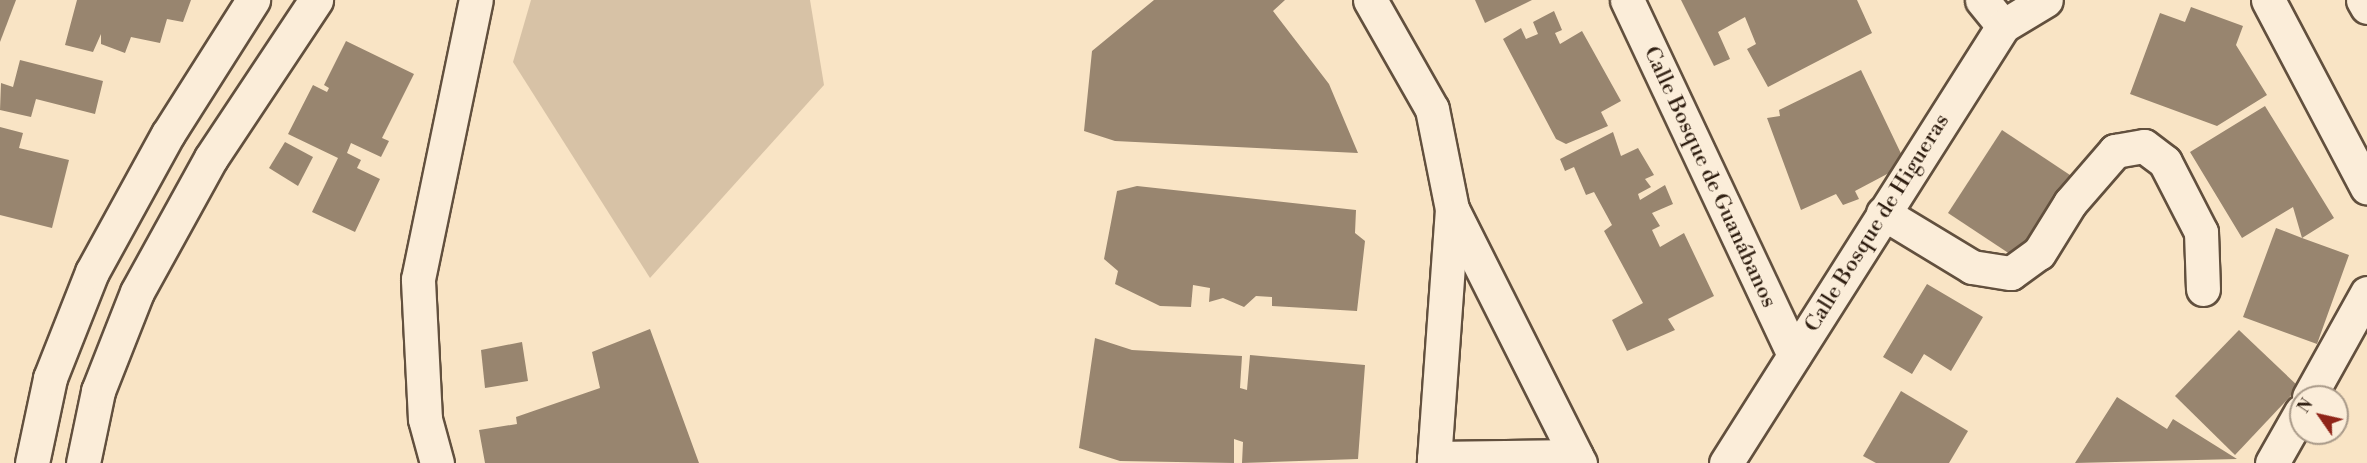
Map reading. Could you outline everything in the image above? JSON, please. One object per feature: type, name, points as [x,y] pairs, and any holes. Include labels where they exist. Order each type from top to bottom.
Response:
[{"type":"street","points":[[32,463],[50,378],[92,272],[168,134],[253,0]]},
{"type":"street","points":[[83,463],[98,392],[137,292],[211,158],[316,0]]},
{"type":"street","points":[[1370,0],[1432,109],[1452,210],[1434,460],[1578,459],[1452,210]]},
{"type":"street","name":"Calle Bosque de Guanábanos","points":[[1627,0],[1794,355]]},
{"type":"street","points":[[1982,0],[2003,26]]},
{"type":"street","name":"Calle Bosque de Higueras","points":[[1726,463],[2003,26],[2046,0]]},
{"type":"street","points":[[2268,0],[2367,188]]},
{"type":"street","points":[[2363,0],[2367,7]]},
{"type":"street","points":[[437,463],[425,419],[418,279],[475,1]]},
{"type":"street","points":[[1883,213],[1972,267],[2011,273],[2039,253],[2070,203],[2115,151],[2144,146],[2165,162],[2200,232],[2203,289]]},
{"type":"street","points":[[2316,385],[2367,293]]},
{"type":"street","points":[[2272,463],[2289,433]]},
{"type":"shaded area","points":[[531,0],[810,0],[824,85],[650,278],[513,62]]},
{"type":"building","points":[[0,0],[16,0],[0,42]]},
{"type":"building","points":[[77,0],[191,0],[183,22],[167,19],[160,43],[131,37],[125,53],[101,44],[101,34],[93,52],[65,45]]},
{"type":"building","points":[[1154,0],[1285,0],[1273,11],[1329,84],[1358,153],[1115,141],[1084,131],[1092,51]]},
{"type":"building","points":[[1475,0],[1532,0],[1485,23]]},
{"type":"building","points":[[1681,0],[1857,0],[1872,33],[1768,87],[1747,49],[1756,44],[1745,17],[1718,32],[1730,59],[1714,66]]},
{"type":"building","points":[[2191,7],[2243,26],[2236,45],[2267,95],[2217,126],[2130,94],[2160,13],[2185,22]]},
{"type":"building","points":[[1554,11],[1562,30],[1555,33],[1560,44],[1582,31],[1621,101],[1601,112],[1608,126],[1566,144],[1556,139],[1503,39],[1521,28],[1526,39],[1538,34],[1533,22]]},
{"type":"building","points":[[346,41],[414,74],[382,138],[389,141],[381,157],[351,143],[347,153],[361,160],[357,168],[380,179],[355,232],[312,212],[338,158],[288,134],[313,85],[327,92],[329,88],[324,85]]},
{"type":"building","points":[[20,60],[103,81],[95,114],[36,99],[31,117],[0,110],[1,83],[13,87]]},
{"type":"building","points":[[1861,70],[1906,164],[1855,191],[1859,199],[1843,205],[1836,194],[1801,210],[1767,118],[1780,116],[1779,110]]},
{"type":"building","points":[[2265,106],[2334,218],[2302,238],[2293,207],[2242,238],[2190,152]]},
{"type":"building","points":[[0,127],[23,133],[19,148],[69,160],[52,228],[0,215]]},
{"type":"building","points":[[2002,130],[2076,179],[2022,262],[1948,213]]},
{"type":"building","points":[[1613,132],[1621,156],[1638,148],[1654,175],[1645,179],[1651,187],[1638,194],[1640,200],[1665,185],[1673,204],[1652,213],[1660,226],[1652,230],[1660,247],[1684,233],[1714,296],[1668,319],[1675,330],[1627,351],[1612,320],[1643,303],[1604,231],[1612,225],[1594,192],[1586,195],[1574,167],[1565,171],[1560,159]]},
{"type":"building","points":[[285,142],[313,157],[298,186],[269,168]]},
{"type":"building","points":[[1137,186],[1356,210],[1355,233],[1365,241],[1357,311],[1272,306],[1272,297],[1256,296],[1244,307],[1223,298],[1209,302],[1210,288],[1193,285],[1191,307],[1160,306],[1115,284],[1118,271],[1104,259],[1117,191]]},
{"type":"building","points":[[2276,228],[2349,255],[2317,344],[2243,317]]},
{"type":"building","points":[[1927,284],[1983,317],[1951,371],[1924,354],[1912,374],[1883,357]]},
{"type":"building","points":[[650,329],[699,463],[485,463],[479,430],[517,424],[516,417],[600,388],[592,352]]},
{"type":"building","points":[[2239,330],[2297,385],[2289,385],[2289,398],[2235,455],[2175,396]]},
{"type":"building","points":[[1095,338],[1132,350],[1242,356],[1240,388],[1247,390],[1250,355],[1365,365],[1358,459],[1242,463],[1243,442],[1234,439],[1234,463],[1120,461],[1079,448]]},
{"type":"building","points":[[522,342],[528,381],[485,388],[481,350]]},
{"type":"building","points":[[1901,391],[1968,431],[1949,463],[1876,463],[1863,456]]},
{"type":"building","points":[[2117,397],[2167,429],[2173,419],[2237,459],[2075,463]]}]
